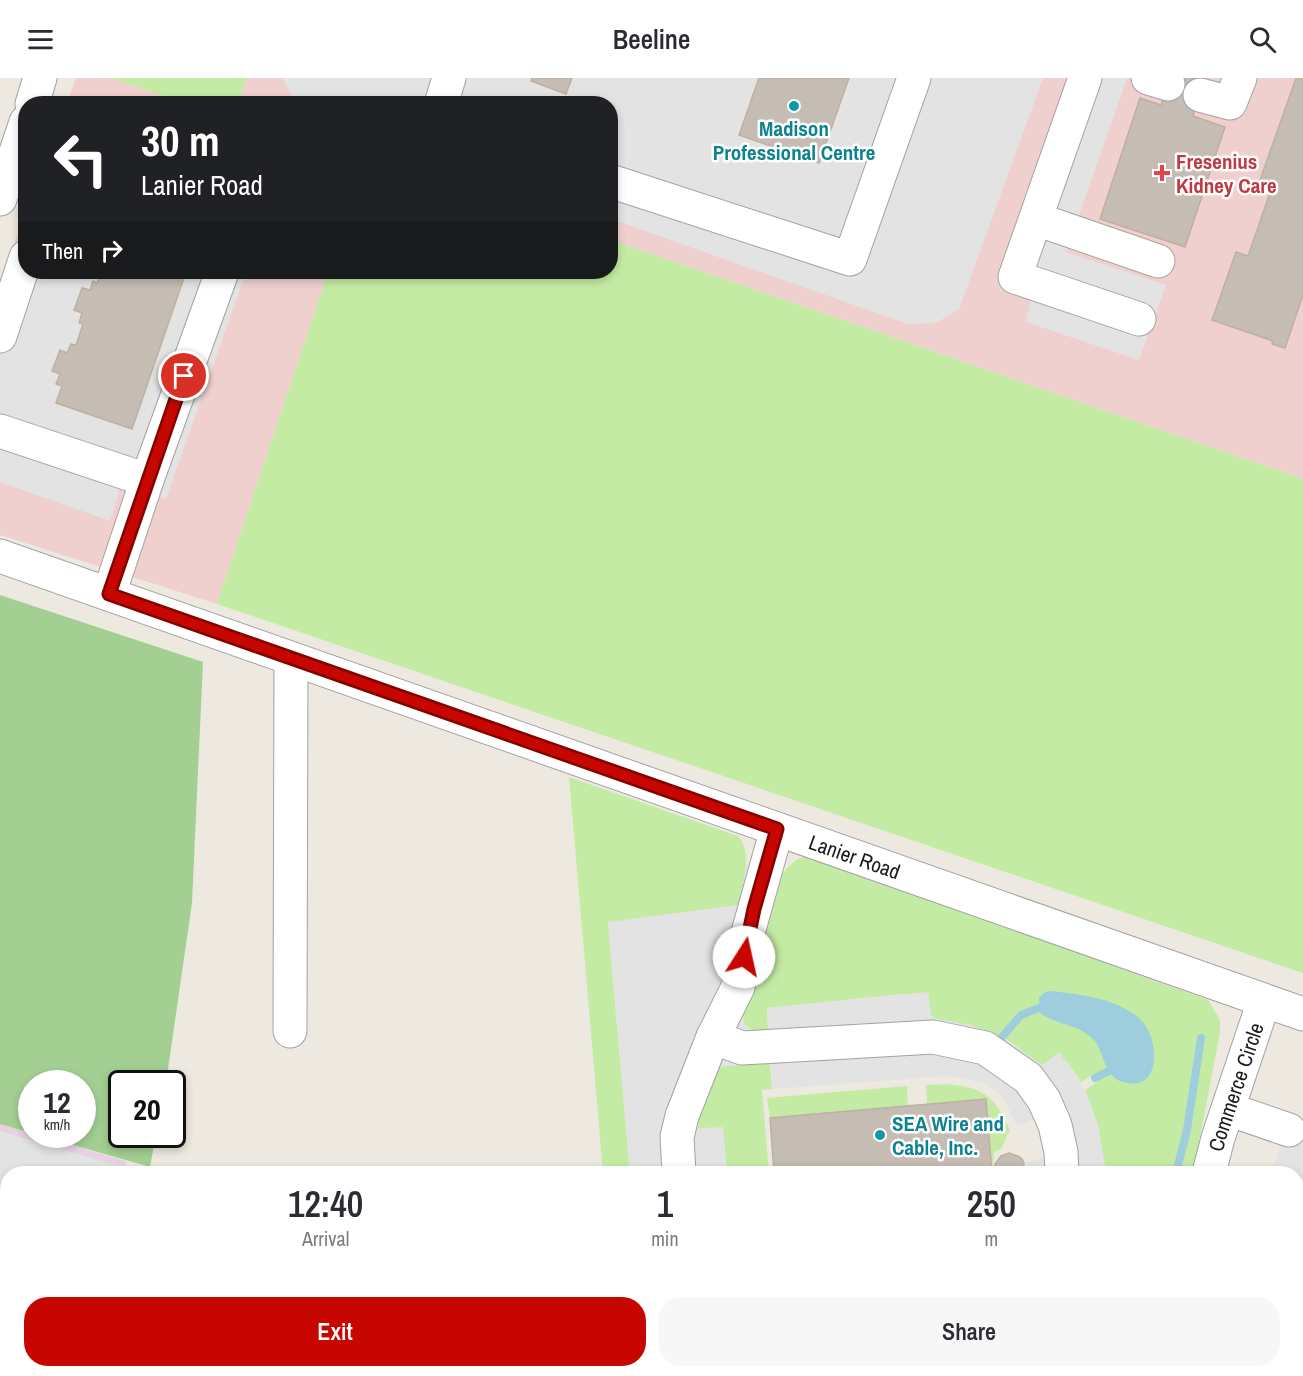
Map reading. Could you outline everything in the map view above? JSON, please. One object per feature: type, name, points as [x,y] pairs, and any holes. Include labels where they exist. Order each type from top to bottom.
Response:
[{"type":"street","points":[[34,96],[40,78]]},
{"type":"street","points":[[443,96],[449,78]]},
{"type":"street","points":[[618,184],[850,259],[914,78]]},
{"type":"street","points":[[1085,78],[1015,277],[1139,319]]},
{"type":"street","points":[[1200,95],[1230,103],[1240,78]]},
{"type":"street","points":[[0,199],[18,146]]},
{"type":"street","points":[[1036,219],[1158,261]]},
{"type":"street","points":[[0,336],[16,259]]},
{"type":"street","points":[[109,594],[147,480],[219,279]]},
{"type":"street","points":[[0,432],[147,480]]},
{"type":"street","name":"Lanier Road","points":[[0,555],[1303,1014]]},
{"type":"street","points":[[290,1031],[291,659]]},
{"type":"street","points":[[679,1166],[677,1137],[682,1116],[712,1038],[738,987],[754,909],[777,829]]},
{"type":"street","name":"Commerce Circle","points":[[1211,1166],[1264,1001]]},
{"type":"street","points":[[712,1038],[742,1048],[933,1037],[985,1048],[1028,1078],[1044,1100],[1055,1125],[1062,1166]]},
{"type":"street","points":[[1228,1109],[1289,1130]]},
{"type":"shaded area","points":[[76,78],[111,78],[164,96],[70,96]]},
{"type":"shaded area","points":[[247,78],[1303,78],[1303,479],[618,242],[618,96],[241,96]]},
{"type":"shaded area","points":[[282,78],[1043,78],[959,309],[936,323],[908,324],[618,221],[618,96],[292,96]]},
{"type":"shaded area","points":[[1069,78],[1127,78],[1066,252],[1166,285],[1139,360],[1026,322],[1032,296],[998,283]]},
{"type":"shaded area","points":[[18,233],[18,279],[326,279],[217,604],[0,535],[0,282]]},
{"type":"shaded area","points":[[23,279],[244,279],[166,499],[122,482],[110,521],[0,482],[0,327]]},
{"type":"shaded area","points":[[747,864],[781,876],[742,1014],[745,1026],[753,1031],[768,1033],[767,1008],[928,992],[931,1015],[936,1019],[971,1025],[1006,1039],[1040,1064],[1044,1064],[1059,1052],[1081,1082],[1091,1105],[1098,1126],[1105,1166],[1027,1166],[1027,1162],[1044,1158],[1047,1154],[1036,1121],[1031,1120],[1017,1126],[1001,1096],[981,1082],[948,1076],[772,1089],[770,1062],[717,1067],[697,1117],[698,1128],[723,1127],[726,1166],[629,1166],[608,922],[739,905]]},
{"type":"shaded area","points":[[1292,1115],[1303,1119],[1303,1166],[1273,1166]]},
{"type":"shaded area","points":[[0,1124],[18,1129],[18,1148],[82,1148],[126,1161],[126,1166],[0,1166]]},
{"type":"shaded area","points":[[0,1131],[18,1136],[18,1148],[58,1148],[119,1166],[0,1166]]},
{"type":"green space","points":[[111,78],[247,78],[241,96],[164,96]]},
{"type":"green space","points":[[618,242],[1303,479],[1303,973],[217,604],[326,279],[618,279]]},
{"type":"green space","points":[[0,595],[203,662],[192,903],[168,1070],[108,1070],[108,1148],[153,1148],[150,1166],[84,1148],[96,1148],[96,1070],[18,1070],[18,1129],[0,1124]]},
{"type":"green space","points":[[569,777],[738,836],[743,843],[746,860],[739,905],[608,923],[629,1166],[602,1166]]},
{"type":"green space","points":[[804,857],[931,900],[1208,1000],[1220,1020],[1220,1033],[1194,1166],[1105,1166],[1098,1126],[1085,1090],[1097,1082],[1092,1075],[1081,1082],[1068,1063],[1040,1064],[1006,1039],[959,1023],[936,1019],[903,994],[767,1008],[768,1033],[753,1031],[745,1025],[742,1014],[778,883],[788,867]]},
{"type":"green space","points":[[770,1062],[772,1089],[762,1090],[768,1166],[726,1166],[723,1128],[697,1128],[697,1117],[717,1067]]},
{"type":"green space","points":[[926,1085],[959,1085],[979,1091],[994,1102],[1010,1131],[1001,1149],[994,1152],[993,1166],[986,1099],[927,1104]]},
{"type":"green space","points":[[907,1086],[908,1106],[770,1118],[767,1098]]},
{"type":"water","points":[[1052,991],[1109,1002],[1130,1011],[1139,1018],[1151,1036],[1154,1048],[1154,1060],[1146,1079],[1136,1083],[1116,1079],[1108,1069],[1093,1039],[1081,1030],[1040,1013],[1039,998],[1045,992]]},
{"type":"building","points":[[532,78],[572,78],[566,94],[531,81]]},
{"type":"building","name":"Madison Professional Centre","points":[[759,78],[849,78],[819,163],[739,135]]},
{"type":"building","name":"Fresenius Kidney Care","points":[[1170,78],[1205,78],[1193,116],[1225,127],[1185,247],[1100,219],[1140,98],[1161,105]]},
{"type":"building","points":[[1296,78],[1303,78],[1303,295],[1285,348],[1272,344],[1273,341],[1212,320],[1236,252],[1248,256],[1273,184],[1260,180]]},
{"type":"building","points":[[98,279],[184,279],[132,429],[56,403],[62,386],[56,384],[60,374],[52,371],[60,350],[67,353],[71,344],[76,345],[83,324],[79,323],[82,313],[74,310],[82,288],[90,290],[93,281],[97,283]]},
{"type":"building","name":"SEA Wire and Cable, Inc.","points":[[986,1099],[991,1166],[773,1166],[770,1118]]},
{"type":"building","points":[[1009,1153],[1018,1156],[1024,1166],[995,1166],[1001,1156]]},
{"type":"waterway","points":[[1002,1037],[1021,1015],[1039,1008]]},
{"type":"waterway","points":[[1178,1166],[1187,1130],[1201,1038]]},
{"type":"waterway","points":[[1095,1078],[1109,1071]]},
{"type":"place","name":"Madison Professional Centre","points":[[794,106]]},
{"type":"place","name":"Fresenius Kidney Care","points":[[1162,173]]},
{"type":"place","name":"SEA Wire and Cable, Inc.","points":[[880,1135]]},
{"type":"route","points":[[184,376],[109,594],[777,829],[764,870],[744,957]]}]
